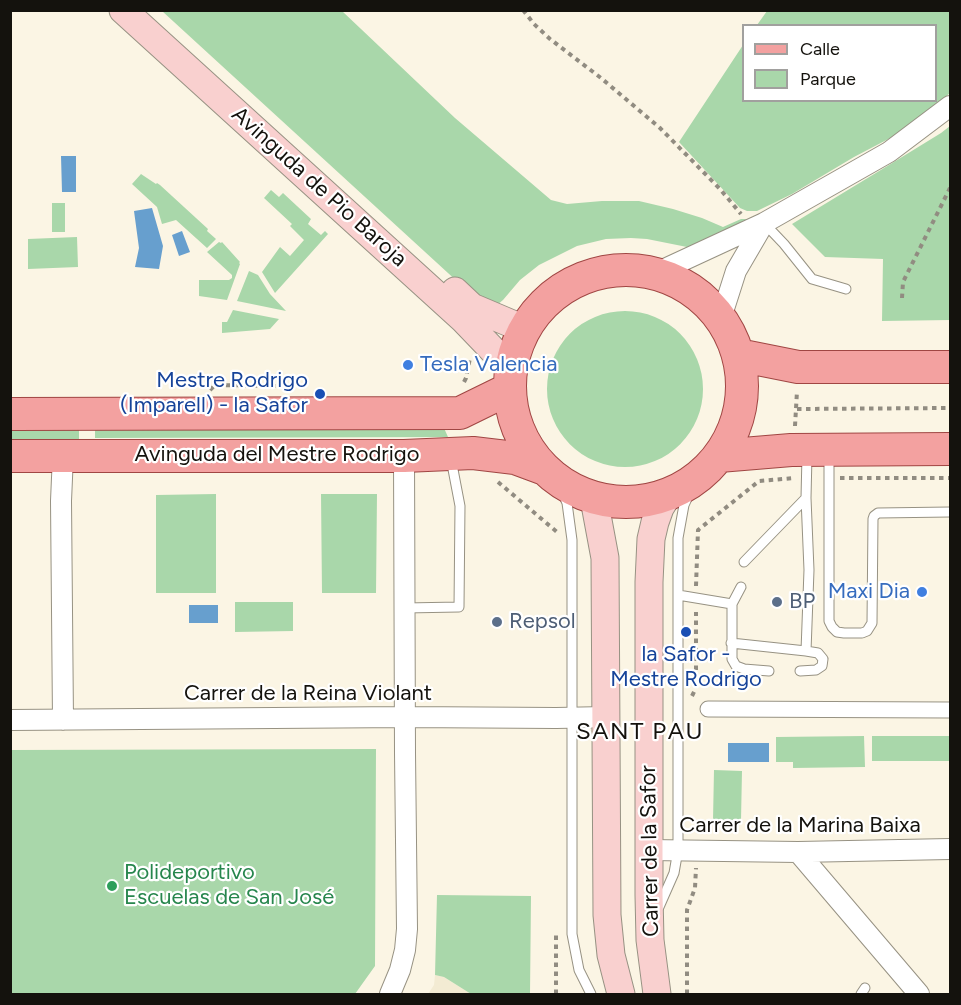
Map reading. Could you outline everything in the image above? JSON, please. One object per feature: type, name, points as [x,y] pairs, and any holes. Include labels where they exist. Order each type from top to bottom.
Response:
[{"type":"main road","name":"Avinguda de Pio Baroja","points":[[123,10],[463,319],[510,379]]},
{"type":"main road","name":"Avinguda de Pio Baroja","points":[[149,10],[472,308],[524,329]]},
{"type":"main road","name":"Avinguda del Mestre Rodrigo","points":[[10,414],[460,413],[510,379],[515,348],[538,308],[558,291],[580,278],[604,271],[622,269],[656,273],[675,279],[708,303],[721,318],[731,336],[738,355],[742,382],[740,408],[732,433],[719,456],[696,479],[668,495],[631,503],[594,499],[515,458],[473,453],[404,456],[10,456]]},
{"type":"main road","points":[[738,355],[798,367],[951,367]]},
{"type":"main road","points":[[510,379],[512,411],[518,432],[528,451],[549,474]]},
{"type":"main road","points":[[719,456],[810,443],[951,448]]},
{"type":"main road","name":"Carrer de la Safor","points":[[657,994],[650,940],[650,558],[655,522],[668,495]]},
{"type":"main road","name":"Carrer de la Safor","points":[[594,499],[605,558],[607,915],[611,955],[621,994]]},
{"type":"street","points":[[656,273],[764,223],[889,152],[951,106]]},
{"type":"street","points":[[721,318],[736,271],[764,223]]},
{"type":"street","points":[[63,455],[61,512],[63,720]]},
{"type":"street","points":[[390,994],[402,960],[407,929],[404,456]]},
{"type":"street","points":[[708,709],[951,710]]},
{"type":"street","name":"Carrer de la Reina Violant","points":[[10,720],[606,717]]},
{"type":"street","name":"Carrer de la Marina Baixa","points":[[649,850],[798,852],[951,849]]},
{"type":"street","points":[[798,852],[919,994]]},
{"type":"lane","points":[[764,223],[812,279],[846,289]]},
{"type":"lane","points":[[806,651],[809,570],[806,498],[810,443]]},
{"type":"lane","points":[[810,443],[829,537],[829,621],[837,632],[862,633],[867,631],[872,623],[874,516],[878,513],[951,512]]},
{"type":"lane","points":[[405,608],[459,607],[460,506],[450,454]]},
{"type":"lane","points":[[549,474],[567,503],[572,540],[572,934],[579,970],[591,994]]},
{"type":"lane","points":[[650,940],[660,903],[674,873],[678,850],[678,528],[684,505],[696,479]]},
{"type":"lane","points":[[744,562],[806,498]]},
{"type":"lane","points":[[741,587],[732,604],[732,660],[736,666],[744,669],[769,670]]},
{"type":"lane","points":[[678,595],[732,604]]},
{"type":"lane","points":[[731,642],[818,653],[823,659],[822,666],[816,670],[800,671]]},
{"type":"path","points":[[522,10],[550,39],[660,128],[743,216],[764,223]]},
{"type":"path","points":[[902,298],[903,282],[951,188]]},
{"type":"path","points":[[798,383],[796,409],[810,443]]},
{"type":"path","points":[[796,409],[951,408]]},
{"type":"shaded area","points":[[435,975],[444,977],[471,994],[428,994],[434,985]]},
{"type":"green space","points":[[162,11],[342,11],[455,118],[551,200],[567,204],[639,201],[673,209],[723,227],[741,219],[747,219],[699,245],[687,247],[631,238],[606,239],[577,246],[539,265],[520,280],[497,305],[472,295]]},
{"type":"green space","points":[[767,11],[950,11],[950,93],[896,135],[792,194],[757,211],[747,211],[740,208],[679,142],[742,47],[742,102],[937,102],[937,24],[758,24]]},
{"type":"green space","points":[[950,126],[950,320],[882,321],[883,259],[825,257],[792,224]]},
{"type":"green space","points":[[141,174],[160,185],[216,239],[207,248],[176,220],[162,224],[157,207],[132,184]]},
{"type":"green space","points":[[271,190],[279,197],[283,193],[311,219],[308,224],[321,235],[325,231],[328,234],[275,293],[262,272],[280,247],[290,256],[304,240],[290,226],[292,224],[264,198]]},
{"type":"green space","points":[[52,203],[65,203],[65,232],[52,232]]},
{"type":"green space","points":[[77,237],[78,267],[28,269],[28,239]]},
{"type":"green space","points":[[222,242],[240,262],[227,300],[199,296],[199,280],[229,280],[232,278],[232,275],[207,252]]},
{"type":"green space","points":[[249,271],[258,275],[270,294],[286,311],[237,301]]},
{"type":"green space","points":[[233,310],[279,319],[270,329],[222,333],[222,322],[227,322]]},
{"type":"green space","points":[[625,311],[640,312],[655,317],[680,334],[697,359],[702,374],[702,404],[697,419],[680,444],[655,461],[640,466],[625,467],[610,466],[595,461],[570,444],[553,419],[548,404],[547,389],[548,374],[553,359],[570,334],[595,317],[610,312]]},
{"type":"green space","points":[[79,427],[79,439],[11,439],[10,428]]},
{"type":"green space","points":[[95,428],[444,428],[448,437],[95,438]]},
{"type":"green space","points":[[216,494],[216,593],[156,593],[156,495]]},
{"type":"green space","points":[[321,494],[377,494],[376,593],[322,593]]},
{"type":"green space","points":[[235,602],[293,602],[293,631],[235,632]]},
{"type":"green space","points":[[864,736],[865,767],[793,768],[793,762],[776,762],[776,737]]},
{"type":"green space","points":[[872,736],[950,736],[950,761],[872,761]]},
{"type":"green space","points":[[376,749],[375,966],[355,994],[11,994],[11,750]]},
{"type":"green space","points":[[714,770],[742,771],[741,820],[713,820]]},
{"type":"green space","points":[[437,895],[531,896],[530,994],[471,994],[444,977],[435,975]]},
{"type":"water","points":[[61,156],[76,156],[76,192],[62,192]]},
{"type":"water","points":[[152,208],[163,246],[159,269],[135,267],[139,248],[134,211]]},
{"type":"water","points":[[182,231],[190,252],[179,256],[172,235]]},
{"type":"water","points":[[189,605],[218,605],[218,623],[189,623]]},
{"type":"water","points":[[728,743],[769,743],[769,762],[728,762]]},
{"type":"place","name":"Tesla Valencia","points":[[408,365]]},
{"type":"place","name":"Mestre Rodrigo (Imparell) - la Safor","points":[[320,394]]},
{"type":"place","name":"Maxi Dia","points":[[922,592]]},
{"type":"place","name":"BP","points":[[777,602]]},
{"type":"place","name":"Repsol","points":[[497,622]]},
{"type":"place","name":"la Safor - Mestre Rodrigo","points":[[686,632]]},
{"type":"place","name":"Polideportivo Escuelas de San José","points":[[112,886]]},
{"type":"district","name":"SANT PAU","points":[[640,732]]}]
